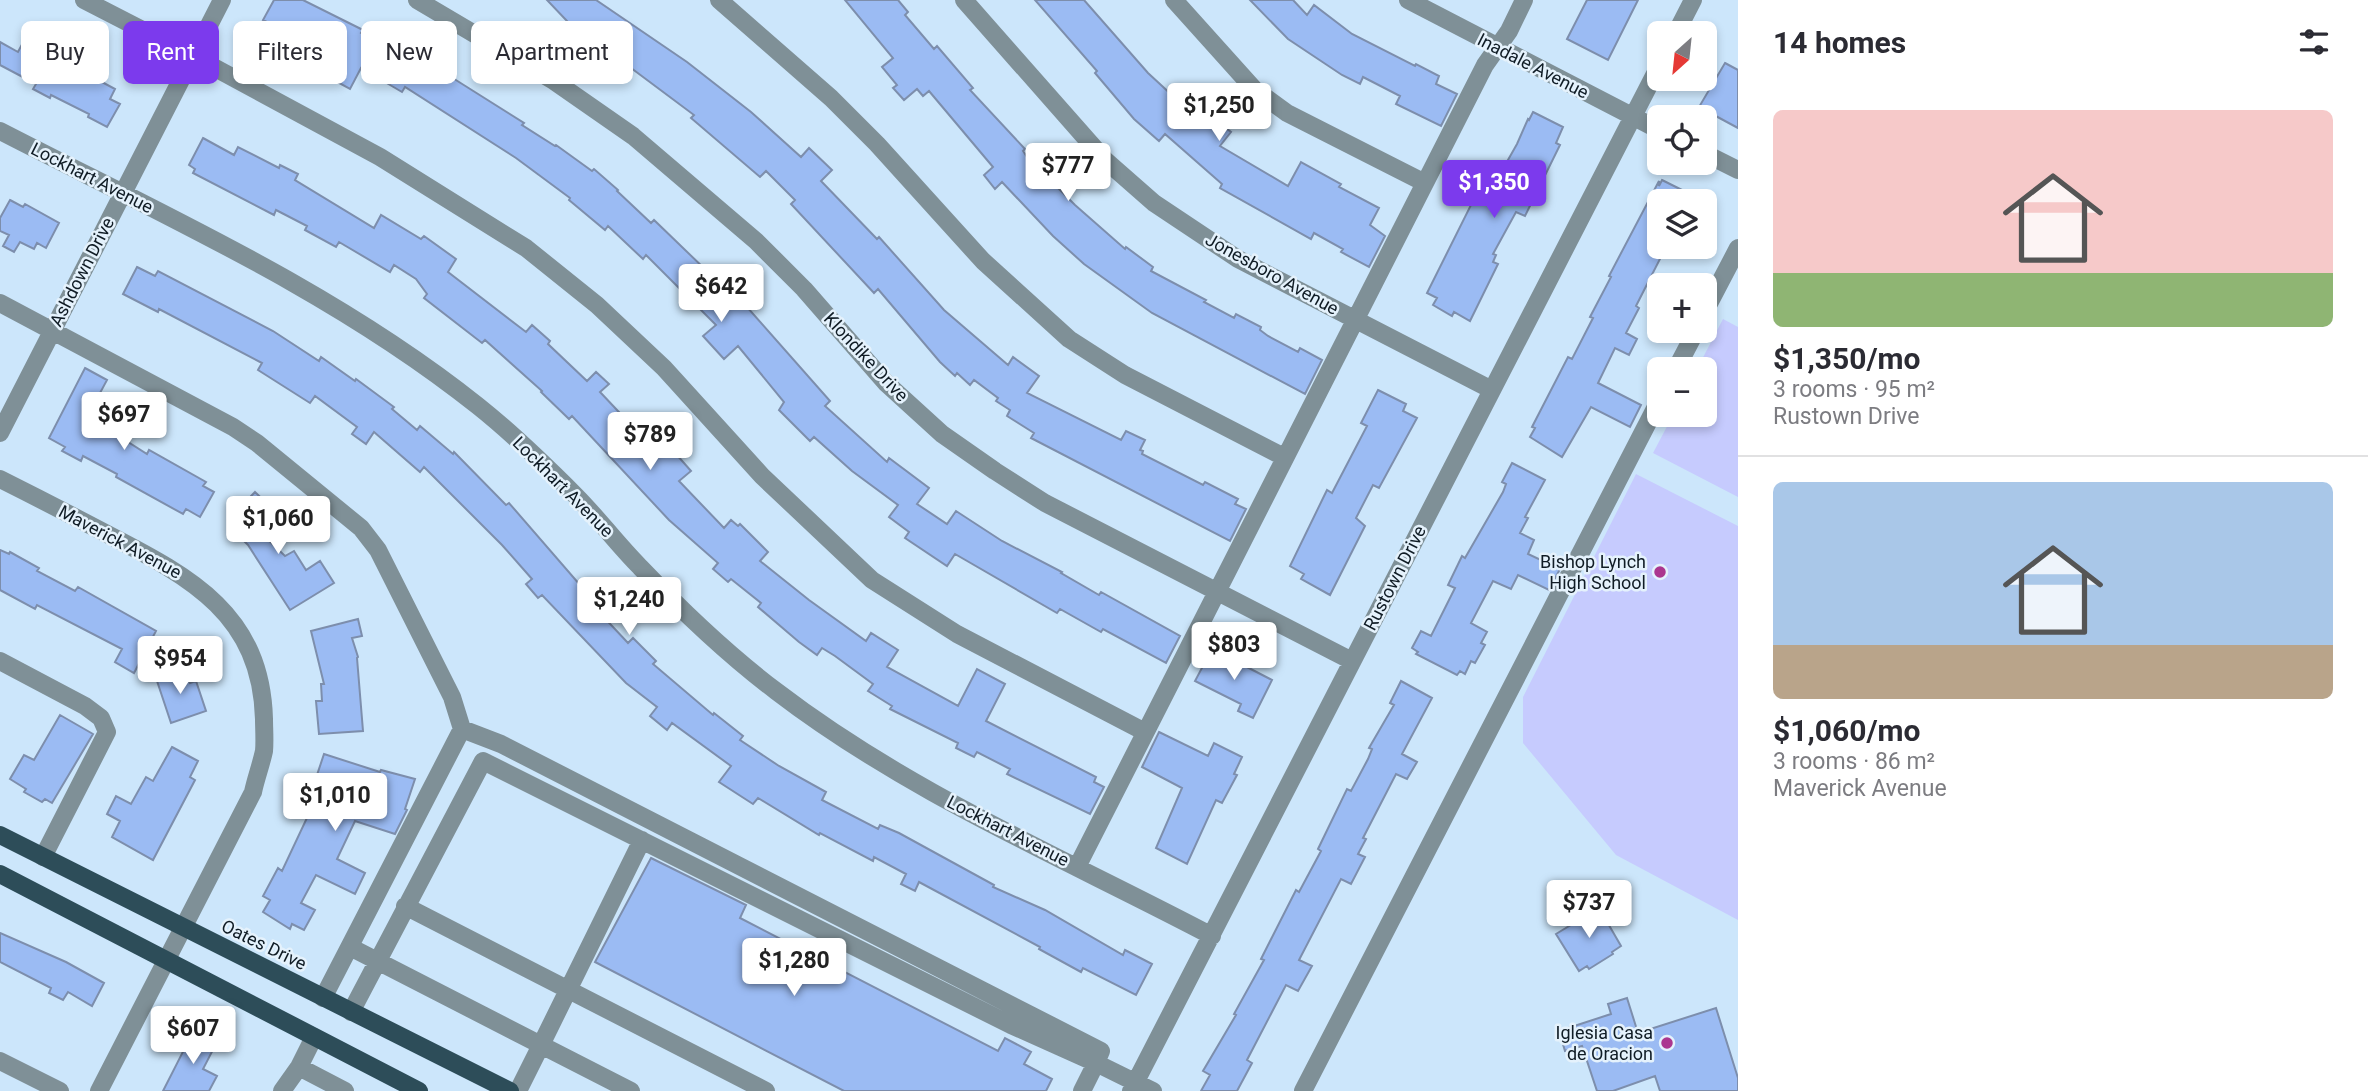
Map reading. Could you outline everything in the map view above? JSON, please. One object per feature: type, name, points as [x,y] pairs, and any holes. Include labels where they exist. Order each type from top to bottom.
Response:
[{"type":"main road","name":"Oates Drive","points":[[0,835],[510,1091]]},
{"type":"main road","points":[[0,874],[419,1091]]},
{"type":"street","points":[[84,0],[125,21]]},
{"type":"street","name":"Ashdown Drive","points":[[211,21],[222,0]]},
{"type":"street","name":"Klondike Drive","points":[[417,0],[554,81],[633,136],[756,241],[804,289],[886,383],[942,434],[1045,503],[1352,661]]},
{"type":"street","points":[[719,0],[840,108],[877,144],[983,261],[1069,339],[1125,375],[1284,457]]},
{"type":"street","name":"Jonesboro Avenue","points":[[964,0],[1105,160],[1154,203],[1238,258],[1492,390]]},
{"type":"street","points":[[1174,0],[1254,89],[1287,113],[1425,183]]},
{"type":"street","name":"Inadale Avenue","points":[[1408,0],[1647,124]]},
{"type":"street","points":[[1077,867],[1485,65],[1524,0]]},
{"type":"street","points":[[1682,21],[1693,0]]},
{"type":"street","points":[[219,70],[380,158],[526,248],[597,305],[654,359],[762,476],[872,580],[957,634],[1145,732]]},
{"type":"street","name":"Ashdown Drive","points":[[0,433],[178,84]]},
{"type":"street","name":"Rustown Drive","points":[[1133,1086],[1647,89]]},
{"type":"street","name":"Lockhart Avenue","points":[[0,131],[319,296],[413,356],[482,408],[576,496],[639,566],[709,635],[774,690],[850,744],[912,783],[1212,936]]},
{"type":"street","points":[[1717,160],[1738,170]]},
{"type":"street","points":[[1717,288],[1738,248]]},
{"type":"street","points":[[0,303],[233,427],[257,443],[361,528],[378,550],[452,697],[462,729],[323,998]]},
{"type":"street","points":[[1303,1091],[1647,424]]},
{"type":"street","name":"Maverick Avenue","points":[[0,479],[155,558],[193,582],[225,611],[246,641],[258,673],[263,702],[264,749],[253,792],[99,1091]]},
{"type":"street","points":[[0,661],[85,706],[101,718],[107,732],[43,857]]},
{"type":"street","points":[[462,729],[513,751],[1101,1051],[1082,1091]]},
{"type":"street","points":[[351,1012],[483,761],[1012,1025],[1096,1063],[1133,1086],[1153,1091]]},
{"type":"street","points":[[517,1091],[642,839]]},
{"type":"street","points":[[405,906],[766,1091]]},
{"type":"street","points":[[350,947],[631,1091]]},
{"type":"street","points":[[282,1091],[299,1067],[314,1037]]},
{"type":"street","points":[[0,1061],[60,1091]]},
{"type":"street","points":[[299,1067],[345,1091]]},
{"type":"shaded area","points":[[1723,319],[1738,327],[1738,497],[1653,453],[1667,427],[1717,427],[1717,357],[1703,357],[1711,343],[1717,343],[1717,331]]},
{"type":"shaded area","name":"Bishop Lynch High School","points":[[1636,474],[1738,526],[1738,920],[1616,855],[1523,743],[1523,697]]},
{"type":"building","points":[[274,0],[303,0],[345,21],[265,21]]},
{"type":"building","points":[[547,0],[596,0],[627,21],[567,21]]},
{"type":"building","points":[[845,0],[898,0],[908,12],[905,15],[934,49],[937,46],[973,88],[970,90],[1025,149],[1023,151],[1029,160],[1052,185],[1125,249],[1126,247],[1153,267],[1151,271],[1234,318],[1236,314],[1261,327],[1260,330],[1268,336],[1298,352],[1300,348],[1322,360],[1305,394],[1152,313],[1084,264],[1053,236],[1002,182],[995,189],[984,175],[993,167],[929,91],[923,96],[917,89],[904,100],[893,88],[897,85],[882,67],[893,58]]},
{"type":"building","points":[[1035,0],[1084,0],[1148,73],[1200,121],[1206,113],[1231,132],[1220,146],[1288,186],[1301,162],[1341,184],[1339,187],[1379,208],[1370,225],[1385,236],[1369,267],[1314,233],[1311,239],[1220,188],[1222,184],[1165,134],[1159,141],[1134,119],[1095,73],[1097,71]]},
{"type":"building","points":[[1250,0],[1293,0],[1307,15],[1314,5],[1352,34],[1439,76],[1436,84],[1457,94],[1441,126],[1396,104],[1400,96],[1363,77],[1360,84],[1342,75],[1288,39]]},
{"type":"building","points":[[1587,0],[1638,0],[1608,60],[1567,39]]},
{"type":"building","points":[[347,22],[361,29],[361,68],[350,89],[341,84],[347,84]]},
{"type":"building","points":[[633,25],[687,62],[751,112],[801,157],[809,148],[832,170],[821,181],[877,239],[879,237],[944,310],[1008,365],[1013,357],[1039,376],[1027,393],[1121,440],[1126,431],[1145,440],[1140,450],[1143,451],[1142,454],[1203,485],[1205,482],[1238,499],[1235,504],[1246,509],[1230,541],[1031,438],[1034,433],[1007,416],[1010,410],[996,401],[998,398],[974,380],[970,385],[957,373],[955,376],[940,362],[878,289],[874,293],[791,204],[795,200],[766,171],[760,177],[691,118],[694,115],[633,69]]},
{"type":"building","points":[[0,42],[18,52],[21,46],[21,76],[0,65]]},
{"type":"building","points":[[1725,63],[1738,70],[1738,128],[1717,117],[1717,105],[1700,105],[1708,91],[1717,91],[1717,77]]},
{"type":"building","points":[[457,81],[524,123],[522,125],[592,171],[594,169],[651,223],[654,220],[737,300],[739,298],[830,401],[825,406],[887,462],[889,458],[929,488],[917,504],[947,524],[956,511],[1002,541],[1180,636],[1166,663],[1060,609],[1057,613],[955,554],[947,566],[905,538],[909,532],[889,517],[898,505],[852,471],[814,437],[810,441],[779,410],[784,402],[738,346],[724,359],[703,336],[716,325],[646,255],[643,259],[608,226],[605,230],[569,200],[570,198],[516,158],[405,87],[402,92],[388,84],[457,84]]},
{"type":"building","points":[[36,84],[106,84],[115,89],[110,99],[120,104],[107,127],[88,117],[89,114],[33,89]]},
{"type":"building","points":[[1533,112],[1563,127],[1556,143],[1560,145],[1525,216],[1516,212],[1493,254],[1496,255],[1493,262],[1498,264],[1470,321],[1454,312],[1452,316],[1433,305],[1437,298],[1427,293],[1473,201],[1466,197],[1475,181],[1491,190]]},
{"type":"building","points":[[203,138],[234,155],[238,147],[279,168],[280,165],[298,174],[295,180],[374,228],[381,215],[421,239],[424,236],[456,259],[448,272],[526,332],[532,325],[587,381],[596,372],[609,384],[600,392],[651,446],[661,437],[691,471],[679,481],[724,528],[731,520],[738,526],[740,524],[768,552],[760,561],[866,641],[871,633],[898,650],[887,667],[958,706],[977,669],[1005,684],[986,721],[1096,777],[1094,782],[1104,787],[1090,814],[1007,774],[1010,769],[977,752],[974,757],[956,748],[958,743],[890,709],[892,706],[868,691],[873,684],[835,656],[822,648],[817,655],[799,642],[758,607],[761,603],[731,579],[728,582],[713,569],[718,563],[669,520],[572,416],[569,419],[485,340],[482,343],[424,298],[427,294],[416,279],[394,265],[390,272],[339,242],[336,247],[305,230],[307,226],[276,210],[274,215],[193,173],[195,169],[189,165]]},
{"type":"building","points":[[1662,180],[1680,189],[1655,189],[1659,181],[1659,186]]},
{"type":"building","points":[[10,200],[23,207],[25,204],[59,223],[46,248],[37,243],[34,249],[20,242],[14,252],[3,246],[9,235],[0,231],[0,218]]},
{"type":"building","points":[[1647,204],[1647,259],[1660,259],[1653,273],[1647,273],[1647,284],[1636,306],[1639,308],[1626,333],[1637,339],[1629,355],[1615,348],[1598,383],[1641,405],[1630,427],[1591,407],[1562,457],[1530,437],[1535,428],[1532,427],[1568,357],[1572,359],[1593,318],[1590,317],[1611,277],[1609,276]]},
{"type":"building","points":[[137,267],[155,276],[158,271],[273,331],[319,361],[321,357],[355,381],[356,379],[394,407],[392,409],[417,430],[420,426],[453,454],[454,452],[506,505],[509,503],[580,585],[583,582],[604,605],[598,611],[628,643],[633,638],[656,661],[653,664],[713,715],[714,713],[743,736],[740,740],[826,792],[822,800],[878,829],[880,825],[899,833],[994,885],[993,887],[1045,910],[1123,955],[1125,950],[1152,964],[1136,995],[1083,968],[1081,972],[919,882],[915,891],[901,884],[906,874],[874,857],[873,861],[820,833],[819,835],[758,798],[753,804],[719,782],[731,766],[672,723],[667,730],[650,716],[657,707],[626,683],[542,595],[538,598],[526,584],[532,579],[424,467],[420,472],[374,432],[366,444],[352,434],[357,427],[315,396],[310,403],[258,370],[262,363],[159,309],[158,312],[123,294]]},
{"type":"building","points":[[85,368],[107,380],[93,406],[109,415],[103,426],[147,454],[149,450],[206,482],[203,486],[214,492],[200,517],[186,509],[183,514],[83,456],[81,461],[62,451],[65,447],[49,438]]},
{"type":"building","points":[[1378,390],[1406,404],[1403,411],[1417,418],[1379,488],[1373,485],[1356,518],[1365,526],[1330,595],[1301,579],[1304,574],[1290,566],[1327,490],[1332,493],[1367,426],[1361,423]]},
{"type":"building","points":[[1512,463],[1545,480],[1525,517],[1528,518],[1520,533],[1534,540],[1528,554],[1560,569],[1549,590],[1518,575],[1511,589],[1493,581],[1471,623],[1487,632],[1481,643],[1485,645],[1475,663],[1471,661],[1465,674],[1460,671],[1457,675],[1416,654],[1418,652],[1412,648],[1421,631],[1431,636],[1455,588],[1448,585],[1462,556],[1465,558],[1503,492],[1506,484],[1502,482]]},
{"type":"building","points":[[255,492],[277,513],[259,531],[285,556],[294,551],[306,570],[320,561],[334,583],[290,610],[248,545],[233,530],[236,527],[228,520]]},
{"type":"building","points":[[0,550],[9,554],[10,552],[39,568],[37,571],[75,591],[78,587],[156,631],[134,673],[115,662],[122,649],[37,605],[35,609],[0,590]]},
{"type":"building","points":[[358,619],[362,636],[352,638],[358,657],[363,731],[319,734],[316,701],[322,701],[321,684],[324,684],[311,631]]},
{"type":"building","points":[[1212,649],[1272,680],[1253,718],[1238,711],[1241,704],[1195,681]]},
{"type":"building","points":[[185,669],[190,683],[196,681],[206,711],[171,723],[156,678]]},
{"type":"building","points":[[1401,681],[1432,698],[1402,754],[1417,762],[1407,779],[1396,774],[1363,838],[1366,839],[1358,854],[1365,857],[1351,884],[1341,879],[1299,960],[1312,966],[1298,991],[1286,985],[1247,1060],[1252,1063],[1237,1091],[1201,1091],[1210,1075],[1203,1071],[1236,1015],[1234,1014],[1264,960],[1261,959],[1296,890],[1299,892],[1321,851],[1318,849],[1347,789],[1351,791],[1368,759],[1372,749],[1369,748],[1394,705],[1390,703]]},
{"type":"building","points":[[60,715],[93,734],[52,803],[45,799],[42,802],[24,792],[26,789],[10,779],[24,755],[34,760]]},
{"type":"building","points":[[1159,732],[1208,756],[1214,743],[1242,757],[1234,774],[1237,775],[1222,803],[1216,800],[1187,864],[1156,848],[1182,788],[1142,767]]},
{"type":"building","points":[[172,747],[198,761],[190,777],[195,780],[153,860],[112,837],[120,821],[107,814],[116,796],[131,804],[146,777],[153,781]]},
{"type":"building","points":[[324,754],[380,772],[381,770],[415,779],[405,809],[407,810],[395,834],[355,821],[337,859],[365,873],[355,894],[316,875],[301,903],[315,910],[304,930],[292,924],[290,929],[263,912],[270,900],[263,896],[278,868],[282,871],[314,803],[308,802]]},
{"type":"building","points":[[651,858],[746,905],[740,918],[998,1051],[1005,1038],[1031,1052],[1024,1064],[1052,1079],[1046,1091],[844,1091],[595,962]]},
{"type":"building","points":[[1599,908],[1621,946],[1589,969],[1587,966],[1579,971],[1556,934]]},
{"type":"building","points":[[0,933],[66,962],[104,983],[92,1006],[68,992],[63,1000],[49,993],[51,988],[0,962]]},
{"type":"building","name":"Iglesia Casa de Oracion","points":[[1627,998],[1638,1033],[1716,1008],[1738,1078],[1738,1091],[1660,1091],[1655,1076],[1613,1091],[1597,1091],[1582,1046],[1565,1051],[1559,1031],[1611,1014],[1608,1004]]},
{"type":"building","points":[[194,1030],[217,1042],[203,1069],[217,1076],[209,1091],[163,1091]]},
{"type":"place","name":"Bishop Lynch High School","points":[[1660,572]]},
{"type":"place","name":"Iglesia Casa de Oracion","points":[[1667,1043]]}]
